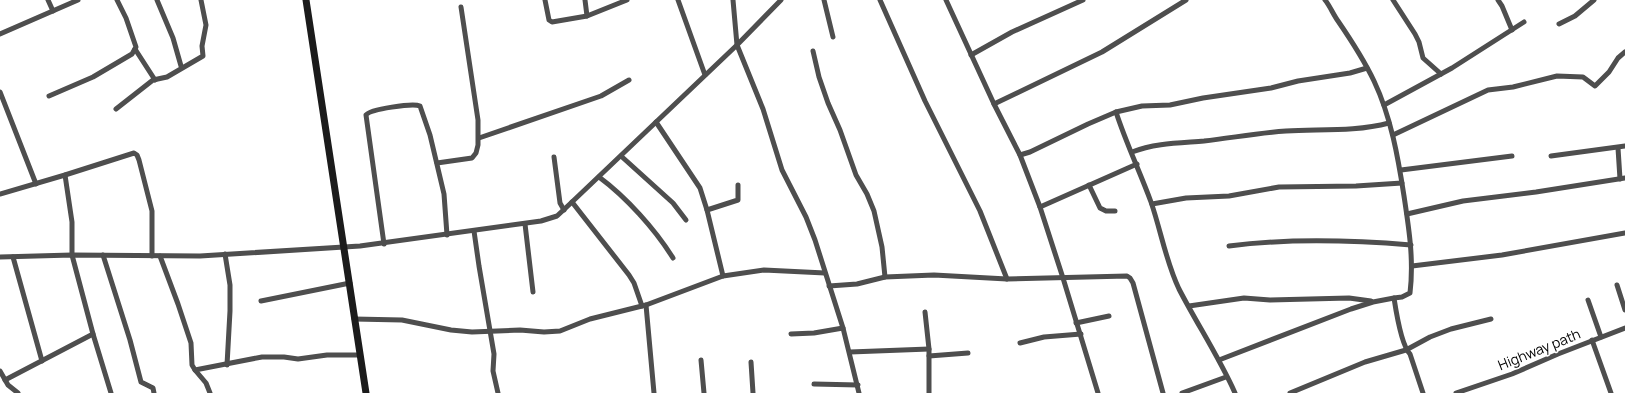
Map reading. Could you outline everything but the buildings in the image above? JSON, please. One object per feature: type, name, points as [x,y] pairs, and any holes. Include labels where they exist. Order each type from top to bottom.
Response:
[{"type":"street","points":[[48,0],[53,11]]},
{"type":"street","points":[[0,34],[78,0]]},
{"type":"street","points":[[117,0],[126,18],[135,49],[155,80]]},
{"type":"street","points":[[157,0],[181,66]]},
{"type":"street","points":[[116,109],[155,80],[168,77],[203,56],[202,46],[206,25],[201,0]]},
{"type":"street","points":[[306,0],[366,393]]},
{"type":"street","points":[[544,0],[549,20],[552,22],[587,16],[627,0]]},
{"type":"street","points":[[585,0],[587,16]]},
{"type":"street","points":[[678,0],[705,75]]},
{"type":"street","points":[[733,0],[737,46],[763,109],[782,170],[806,217],[843,328],[860,393]]},
{"type":"street","points":[[0,257],[226,254],[384,244],[525,224],[557,216],[737,46],[781,0]]},
{"type":"street","points":[[824,0],[832,37]]},
{"type":"street","points":[[880,0],[925,101],[980,211],[1007,279]]},
{"type":"street","points":[[946,0],[994,104],[1020,155],[1040,207],[1076,323],[1081,334],[1098,393]]},
{"type":"street","points":[[971,55],[1012,32],[1083,0]]},
{"type":"street","points":[[994,104],[1102,52],[1186,0]]},
{"type":"street","points":[[1219,360],[1373,302],[1402,297],[1410,293],[1412,266],[1411,245],[1400,170],[1393,135],[1384,104],[1367,68],[1325,0]]},
{"type":"street","points":[[1393,0],[1415,34],[1419,42],[1423,58],[1441,74]]},
{"type":"street","points":[[1498,0],[1512,30]]},
{"type":"street","points":[[1559,24],[1575,16],[1594,0]]},
{"type":"street","points":[[437,163],[472,158],[476,154],[479,138],[478,120],[461,7]]},
{"type":"street","points":[[1384,104],[1441,74],[1524,22]]},
{"type":"street","points":[[49,96],[105,70],[132,54],[135,49]]},
{"type":"street","points":[[813,51],[819,77],[828,103],[840,130],[856,175],[867,194],[874,211],[882,247],[885,278]]},
{"type":"street","points":[[1393,135],[1488,90],[1513,87],[1557,76],[1583,77],[1595,86],[1609,72],[1618,58],[1625,52]]},
{"type":"street","points":[[1020,155],[1030,152],[1116,112],[1142,106],[1170,105],[1203,98],[1271,88],[1298,81],[1350,73],[1367,68]]},
{"type":"street","points":[[479,138],[601,96],[629,80]]},
{"type":"street","points":[[0,92],[36,184]]},
{"type":"street","points":[[384,244],[366,113],[384,108],[414,104],[420,106],[430,135],[444,194],[447,235]]},
{"type":"street","points":[[1116,112],[1125,139],[1137,164],[1152,204],[1172,270],[1189,306],[1219,360],[1235,393]]},
{"type":"street","points":[[656,122],[700,188],[707,210],[723,276]]},
{"type":"street","points":[[1132,152],[1160,145],[1272,132],[1358,129],[1389,123]]},
{"type":"street","points":[[1551,156],[1625,146]]},
{"type":"street","points":[[1407,214],[1463,201],[1622,179],[1618,148]]},
{"type":"street","points":[[0,194],[65,175],[134,152],[137,155],[152,211],[152,256]]},
{"type":"street","points":[[622,156],[673,203],[686,220]]},
{"type":"street","points":[[1400,170],[1512,156]]},
{"type":"street","points":[[554,157],[560,203],[564,210]]},
{"type":"street","points":[[1040,207],[1137,164]]},
{"type":"street","points":[[65,175],[72,222],[72,255],[93,334],[111,393]]},
{"type":"street","points":[[599,177],[613,187],[648,224],[662,240],[673,258]]},
{"type":"street","points":[[1152,204],[1186,198],[1229,196],[1279,187],[1356,186],[1402,183]]},
{"type":"street","points":[[707,210],[738,200],[738,185]]},
{"type":"street","points":[[1089,185],[1100,208],[1106,211],[1115,211]]},
{"type":"street","points":[[572,202],[629,275],[644,306],[654,393]]},
{"type":"street","points":[[525,224],[533,292]]},
{"type":"street","points":[[474,231],[491,332],[494,354],[494,377],[498,393]]},
{"type":"street","points":[[1412,266],[1502,255],[1625,233]]},
{"type":"street","points":[[1229,246],[1262,241],[1341,240],[1411,245]]},
{"type":"street","points":[[226,254],[230,285],[227,365]]},
{"type":"street","points":[[103,255],[130,340],[141,382],[153,388],[154,393]]},
{"type":"street","points":[[160,256],[191,343],[192,365],[206,383],[210,393]]},
{"type":"street","points":[[13,257],[42,361]]},
{"type":"street","points":[[354,319],[402,320],[451,330],[491,332],[520,330],[560,331],[590,319],[644,306],[723,276],[764,270],[825,273]]},
{"type":"street","points":[[829,286],[857,284],[885,278],[934,275],[1007,279],[1122,276],[1130,278],[1163,393]]},
{"type":"street","points":[[261,301],[350,283]]},
{"type":"street","points":[[1617,284],[1625,310]]},
{"type":"street","points":[[1189,306],[1244,298],[1270,300],[1349,298],[1373,302]]},
{"type":"street","points":[[1394,298],[1402,339],[1406,350],[1412,359],[1423,393]]},
{"type":"street","points":[[1588,300],[1601,337]]},
{"type":"street","points":[[925,312],[929,350],[929,393]]},
{"type":"street","points":[[1076,323],[1109,316]]},
{"type":"street","points":[[1290,393],[1365,362],[1406,350],[1430,337],[1451,329],[1491,319]]},
{"type":"street","points":[[791,334],[814,333],[843,328]]},
{"type":"street","name":"Highway path","points":[[1459,392],[1512,374],[1592,340],[1625,328]]},
{"type":"street","points":[[5,380],[93,334]]},
{"type":"street","points":[[1020,343],[1044,337],[1081,334]]},
{"type":"street","points":[[1592,340],[1611,393]]},
{"type":"street","points":[[850,352],[929,350]]},
{"type":"street","points":[[929,356],[968,353]]},
{"type":"street","points":[[195,370],[262,357],[284,357],[298,359],[327,355],[360,355]]},
{"type":"street","points":[[701,360],[704,393]]},
{"type":"street","points":[[751,362],[753,393]]},
{"type":"street","points":[[0,371],[8,385],[18,393]]},
{"type":"street","points":[[1182,393],[1193,392],[1226,377]]},
{"type":"street","points":[[814,384],[858,385]]}]
